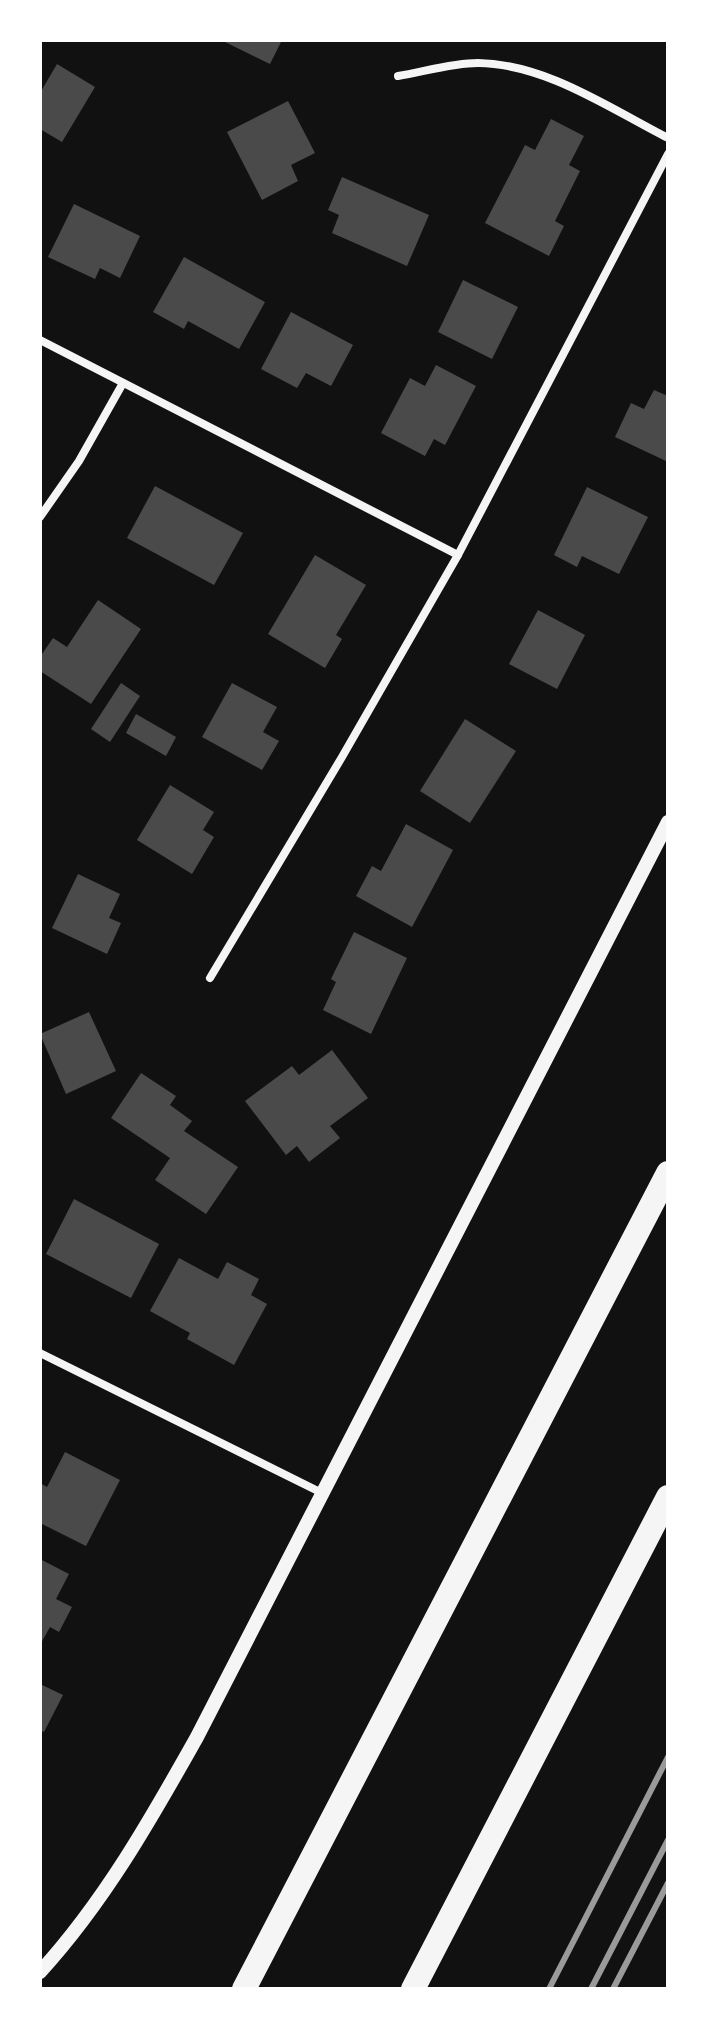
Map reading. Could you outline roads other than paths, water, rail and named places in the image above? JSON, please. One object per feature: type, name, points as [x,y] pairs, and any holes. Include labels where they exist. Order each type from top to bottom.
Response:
[{"type":"highway","points":[[244,1989],[668,1173]]},
{"type":"highway","points":[[413,1989],[668,1497]]},
{"type":"street","points":[[398,76],[476,63],[518,67],[555,80],[668,138]]},
{"type":"street","points":[[210,978],[458,555],[668,154]]},
{"type":"street","points":[[40,340],[458,555]]},
{"type":"street","points":[[40,517],[79,461],[123,383]]},
{"type":"street","points":[[40,1972],[101,1895],[151,1818],[221,1691],[668,822]]},
{"type":"street","points":[[40,1353],[322,1493]]},
{"type":"railway","points":[[549,1989],[668,1757]]},
{"type":"railway","points":[[591,1989],[668,1840]]},
{"type":"railway","points":[[613,1989],[668,1883]]}]
